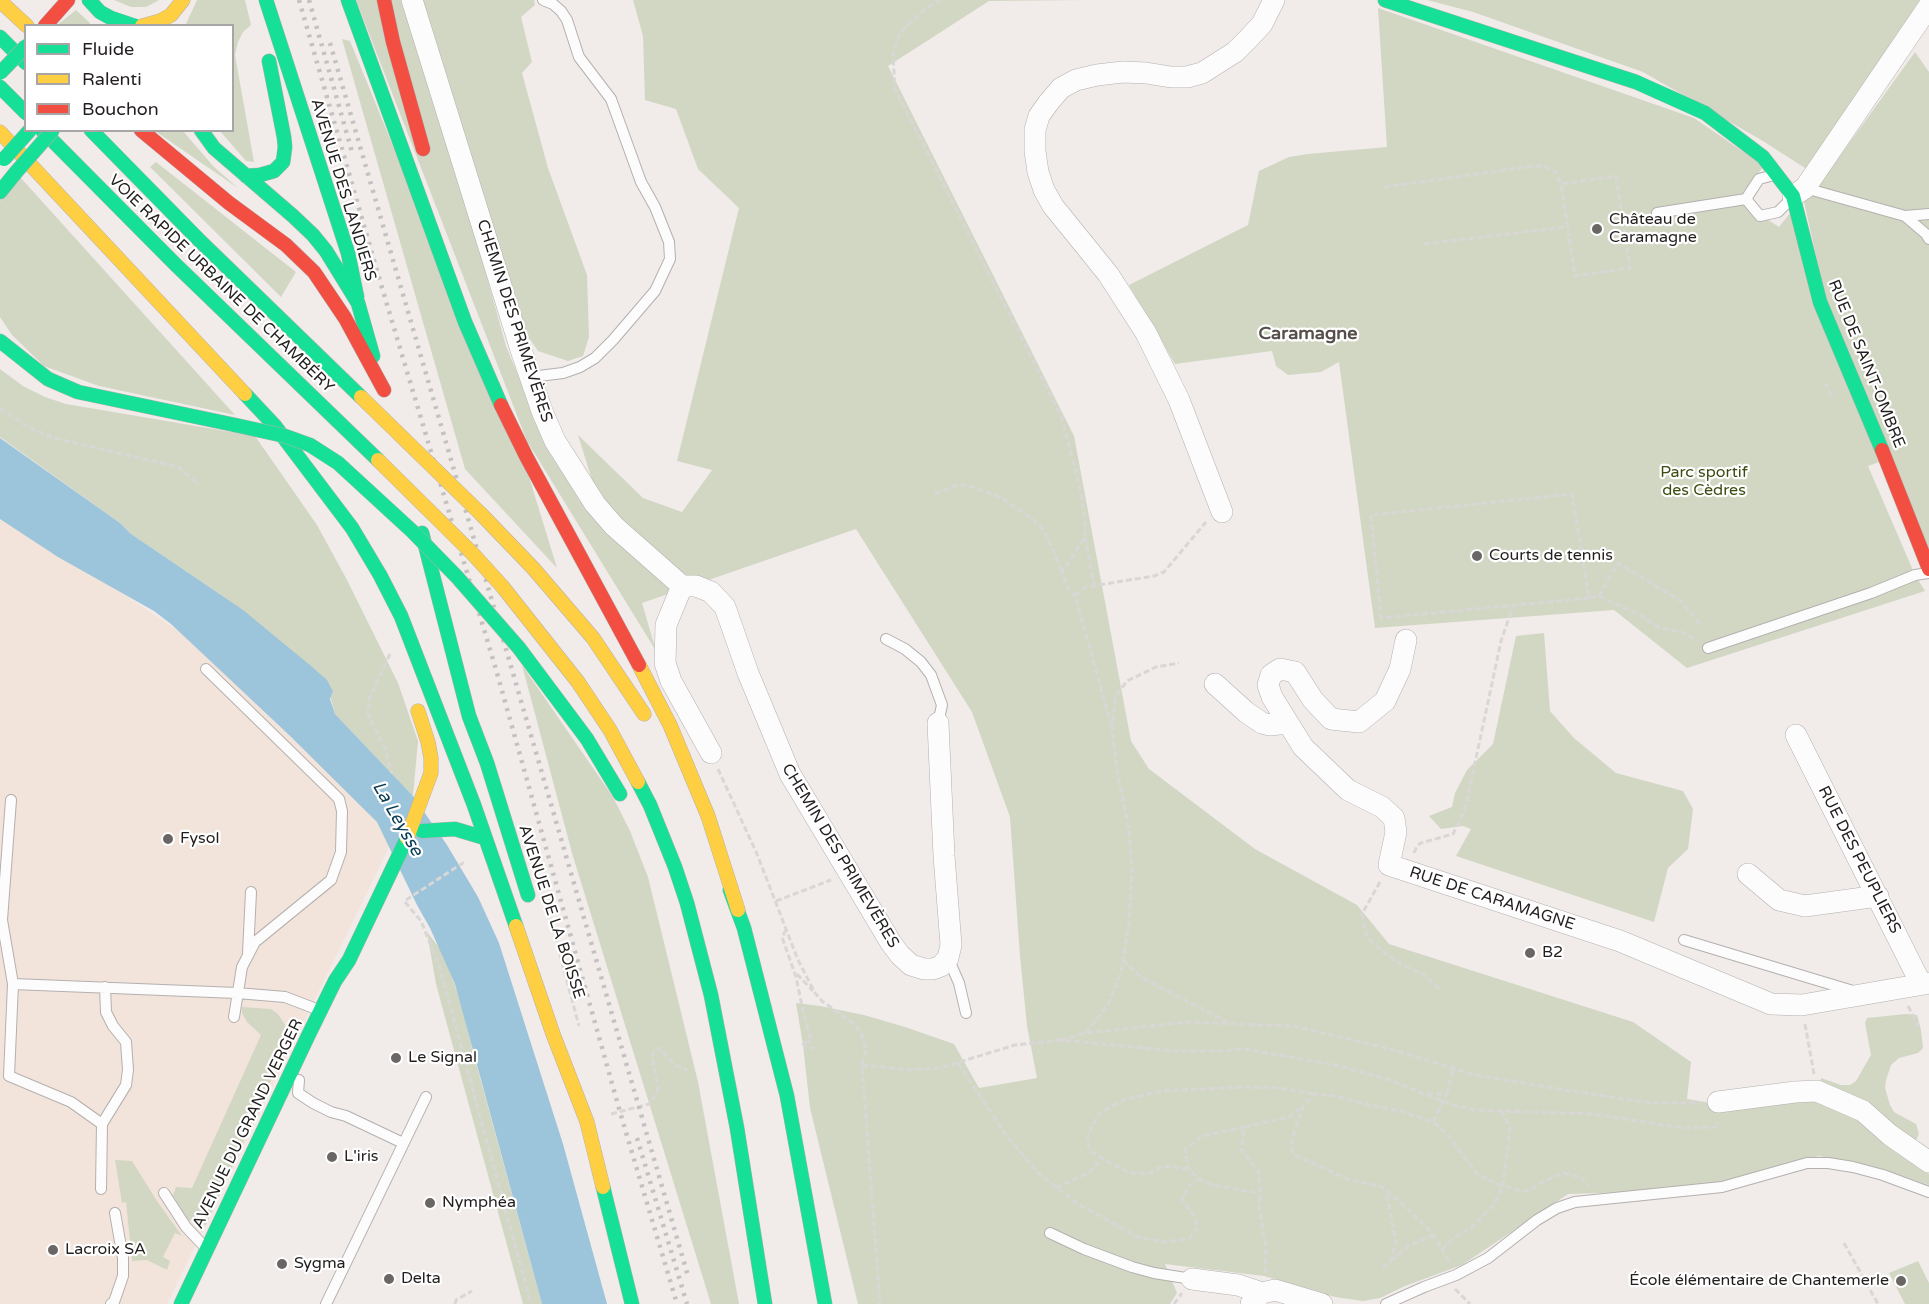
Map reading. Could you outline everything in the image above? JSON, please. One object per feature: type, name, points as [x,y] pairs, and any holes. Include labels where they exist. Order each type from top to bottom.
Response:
[{"type":"main road","points":[[48,23],[68,0]]},
{"type":"main road","points":[[89,0],[100,19],[127,24]]},
{"type":"main road","points":[[246,176],[274,171],[283,162],[284,156],[282,128],[254,0]]},
{"type":"main road","name":"AVENUE DES LANDIERS","points":[[266,0],[348,253],[356,282],[358,303],[384,390]]},
{"type":"main road","points":[[348,0],[465,322],[492,386],[525,456],[650,684],[670,724],[708,816],[738,910],[770,1025],[787,1096],[825,1304]]},
{"type":"main road","points":[[384,0],[393,42],[427,165]]},
{"type":"main road","name":"RUE DE SAINT-OMBRE","points":[[1385,0],[1636,82],[1705,113],[1763,157],[1799,192],[1820,302],[1907,511],[1929,571]]},
{"type":"main road","points":[[0,1],[25,24]]},
{"type":"main road","points":[[149,24],[171,15],[181,3]]},
{"type":"main road","points":[[176,24],[181,3]]},
{"type":"main road","points":[[0,37],[24,61]]},
{"type":"main road","points":[[0,73],[24,48]]},
{"type":"main road","points":[[0,87],[24,111]]},
{"type":"main road","points":[[0,132],[275,426],[313,473],[352,528],[380,575],[416,652],[458,778],[485,838],[553,1034],[587,1122]]},
{"type":"main road","points":[[1,162],[28,132]]},
{"type":"main road","name":"VOIE RAPIDE URBAINE DE CHAMBÉRY","points":[[44,132],[450,531],[502,586],[578,682],[610,730],[650,805],[687,903],[711,995]]},
{"type":"main road","points":[[0,192],[51,132]]},
{"type":"main road","name":"VOIE RAPIDE URBAINE DE CHAMBÉRY","points":[[93,132],[200,241],[482,514],[533,568],[593,638],[653,728]]},
{"type":"main road","points":[[143,132],[221,196],[286,245],[314,272],[345,318],[384,390],[469,716],[473,754],[458,778]]},
{"type":"main road","points":[[202,132],[214,148],[313,235],[336,266],[358,303]]},
{"type":"main road","points":[[440,214],[465,322]]},
{"type":"main road","points":[[0,335],[16,355]]},
{"type":"main road","points":[[0,342],[48,379],[78,392],[285,436],[310,445],[338,463],[427,546],[519,648],[587,739],[626,805]]},
{"type":"main road","points":[[275,426],[325,514]]},
{"type":"main road","name":"AVENUE DU GRAND VERGER","points":[[181,1304],[320,1011],[349,960],[404,846],[431,773],[428,742],[414,700]]},
{"type":"main road","name":"AVENUE DE LA BOISSE","points":[[469,716],[488,763],[530,904]]},
{"type":"main road","points":[[668,754],[695,806],[738,910]]},
{"type":"main road","name":"AVENUE DU GRAND VERGER","points":[[404,846],[422,831],[431,815]]},
{"type":"main road","points":[[422,831],[455,829],[485,838]]},
{"type":"main road","points":[[666,885],[688,933],[711,995],[737,1128],[765,1304]]},
{"type":"main road","name":"AVENUE DU GRAND VERGER","points":[[341,1001],[349,960]]},
{"type":"main road","points":[[576,1053],[587,1122],[632,1304]]},
{"type":"main road","name":"AVENUE DU GRAND VERGER","points":[[296,1098],[308,1073]]},
{"type":"street","name":"CHEMIN DES PRIMEVÈRES","points":[[412,0],[530,377],[555,441],[595,504],[614,526],[682,586],[696,586],[711,592],[725,607],[748,673],[790,774],[900,956],[911,965],[924,969],[941,966],[948,958]]},
{"type":"street","points":[[1220,508],[1179,400],[1146,333],[1108,274],[1053,206],[1044,190],[1036,161],[1035,130],[1039,116],[1049,102],[1061,88],[1076,80],[1123,72],[1187,77],[1202,73],[1235,52],[1248,39],[1262,24],[1274,0]]},
{"type":"street","points":[[1799,192],[1929,6]]},
{"type":"street","points":[[682,586],[666,625],[665,663],[671,681],[711,753]]},
{"type":"street","name":"RUE DE CARAMAGNE","points":[[1406,640],[1400,669],[1385,701],[1359,722],[1331,719],[1313,700],[1295,672],[1280,669],[1271,675],[1268,686],[1272,697],[1303,747],[1348,790],[1382,807],[1394,818],[1395,832],[1389,865],[1620,941],[1771,1004],[1802,1005],[1925,984]]},
{"type":"street","points":[[1215,684],[1262,723],[1270,725],[1288,723]]},
{"type":"street","points":[[938,723],[951,945],[948,958]]},
{"type":"street","name":"RUE DES PEUPLIERS","points":[[1796,735],[1925,984]]},
{"type":"street","points":[[1748,874],[1779,900],[1805,906],[1878,896]]},
{"type":"street","points":[[1718,1102],[1817,1091],[1863,1111],[1890,1135],[1929,1162]]},
{"type":"street","points":[[1192,1279],[1238,1285],[1257,1298],[1275,1290],[1322,1304]]},
{"type":"lane","points":[[530,377],[563,373],[595,358],[655,291],[670,259],[669,242],[655,207],[641,182],[611,99],[579,57],[567,20],[561,11],[553,4],[543,0]]},
{"type":"lane","points":[[1657,213],[1746,199],[1759,179],[1778,174]]},
{"type":"lane","points":[[1746,199],[1760,216],[1778,212],[1799,192],[1905,216],[1929,214]]},
{"type":"lane","points":[[1905,216],[1929,239]]},
{"type":"lane","points":[[1708,648],[1929,571]]},
{"type":"lane","points":[[886,639],[905,649],[921,662],[931,675],[942,705],[938,723]]},
{"type":"lane","points":[[206,669],[339,799],[342,811],[341,852],[331,880],[323,889],[255,942],[242,967],[234,1017]]},
{"type":"lane","points":[[11,800],[2,920],[13,984],[9,1076],[72,1102],[102,1124]]},
{"type":"lane","points":[[248,953],[251,892]]},
{"type":"lane","points":[[1684,940],[1863,994]]},
{"type":"lane","points":[[948,958],[959,983],[966,1013]]},
{"type":"lane","points":[[13,984],[285,997],[320,1011],[324,1013],[325,1021],[301,1073],[296,1098],[346,1116],[403,1143]]},
{"type":"lane","points":[[101,1189],[102,1124],[126,1085],[128,1070],[126,1042],[113,1026],[106,1012],[105,987]]},
{"type":"lane","points":[[0,1001],[12,1002]]},
{"type":"lane","points":[[326,1304],[426,1097]]},
{"type":"lane","points":[[1386,1304],[1456,1275],[1488,1258],[1537,1220],[1557,1208],[1575,1202],[1722,1187],[1807,1163],[1828,1163],[1853,1167],[1929,1192]]},
{"type":"lane","points":[[164,1193],[186,1227],[213,1254],[193,1304]]},
{"type":"lane","points":[[111,1304],[114,1302],[123,1276],[123,1258],[115,1214]]},
{"type":"lane","points":[[1050,1233],[1084,1250],[1132,1266],[1154,1273],[1192,1279]]},
{"type":"path","points":[[941,0],[928,7],[900,32],[893,55],[895,89],[1062,418],[1080,489],[1085,518],[1085,537],[1094,585]]},
{"type":"path","points":[[1384,188],[1544,166],[1555,171],[1561,184],[1575,276],[1630,268],[1616,176],[1561,184]]},
{"type":"path","points":[[1623,220],[1634,218]]},
{"type":"path","points":[[1424,244],[1567,227]]},
{"type":"path","points":[[0,408],[28,427],[54,438],[178,467],[199,484]]},
{"type":"path","points":[[935,494],[957,485],[970,486],[1000,497],[1041,527],[1070,591],[1075,595],[1112,728],[1117,771],[1129,829],[1132,868],[1129,923],[1121,973],[1108,1005],[1085,1034]]},
{"type":"path","points":[[1589,598],[1572,494],[1371,515],[1381,618],[1513,606],[1589,598],[1599,596],[1642,616],[1660,628],[1682,632],[1708,648]]},
{"type":"path","points":[[1075,595],[1086,587],[1154,576],[1164,572],[1220,508]]},
{"type":"path","points":[[1062,572],[1085,537]]},
{"type":"path","points":[[1599,596],[1618,563],[1681,601],[1700,624]]},
{"type":"path","points":[[1417,846],[1453,834],[1466,805],[1501,641],[1513,606]]},
{"type":"path","points":[[392,773],[385,749],[368,714],[369,699],[393,646]]},
{"type":"path","points":[[1112,728],[1116,696],[1127,681],[1156,667],[1179,663]]},
{"type":"path","points":[[711,753],[734,800],[798,960],[815,993],[822,1001]]},
{"type":"path","points":[[410,898],[470,859]]},
{"type":"path","points":[[1389,865],[1362,914],[1367,937],[1400,964],[1423,974],[1440,989]]},
{"type":"path","points":[[775,902],[850,873]]},
{"type":"path","points":[[404,901],[421,921],[439,965],[531,1304]]},
{"type":"path","points":[[786,930],[782,937],[795,971],[811,1041],[802,1044],[808,1048],[814,1047]]},
{"type":"path","points":[[1123,960],[1142,978],[1233,1024]]},
{"type":"path","points":[[795,971],[822,1001],[853,1023],[861,1033],[866,1049],[862,1065],[880,1304]]},
{"type":"path","points":[[1802,1005],[1817,1091]]},
{"type":"path","points":[[862,1065],[910,1070],[940,1068],[1015,1045],[1187,1022],[1293,1026],[1388,1048],[1474,1075],[1570,1092],[1653,1102],[1718,1102],[1718,1127],[1683,1128],[1593,1114],[1474,1110],[1384,1078],[1335,1065],[1244,1049],[1174,1051],[1061,1040]]},
{"type":"path","points":[[604,1118],[613,1113],[649,1104],[657,1094],[658,1087],[653,1064],[654,1050],[659,1048],[675,1065],[687,1070]]},
{"type":"path","points":[[958,1063],[1006,1135],[1039,1174],[1078,1204],[1138,1237],[1165,1242],[1189,1239],[1198,1228],[1194,1215],[1182,1200],[1188,1187],[1199,1179]]},
{"type":"path","points":[[1433,1122],[1447,1094],[1453,1069]]},
{"type":"path","points":[[1188,1168],[1170,1166],[1158,1168],[1149,1174],[1131,1173],[1091,1152],[1087,1141],[1091,1127],[1101,1112],[1124,1100],[1161,1091],[1280,1088],[1321,1095]]},
{"type":"path","points":[[1422,1092],[1447,1094]]},
{"type":"path","points":[[1260,1192],[1221,1187],[1199,1179],[1188,1168],[1185,1150],[1202,1136],[1289,1117],[1315,1094],[1335,1096],[1401,1111],[1433,1122],[1446,1133],[1478,1175],[1503,1186],[1530,1191],[1564,1173],[1580,1177],[1600,1198]]},
{"type":"path","points":[[1304,1105],[1291,1144],[1293,1154],[1349,1180],[1381,1186],[1434,1235],[1456,1275]]},
{"type":"path","points":[[1442,1250],[1454,1238],[1472,1227],[1493,1206],[1503,1186],[1510,1127],[1502,1112]]},
{"type":"path","points":[[1245,1127],[1241,1149],[1259,1172],[1259,1208],[1266,1247],[1257,1298]]},
{"type":"path","points":[[1056,1188],[1088,1173],[1103,1159]]},
{"type":"path","points":[[1386,1190],[1396,1243],[1390,1262]]},
{"type":"path","points":[[1383,1268],[1408,1246],[1434,1235]]},
{"type":"path","points":[[1844,1244],[1878,1304]]},
{"type":"path","points":[[1445,1279],[1470,1304]]},
{"type":"path","points":[[454,1304],[456,1300],[472,1291]]},
{"type":"shaded area","points":[[0,519],[128,597],[180,632],[368,811],[377,822],[389,847],[167,1304],[0,1304]]},
{"type":"green space","points":[[114,0],[159,0],[146,7],[131,7]]},
{"type":"green space","points":[[197,0],[245,0],[251,25],[243,32],[235,55],[254,162],[246,161],[221,132],[234,132],[234,24],[186,24]]},
{"type":"green space","points":[[356,0],[407,0],[443,119],[506,346],[543,435],[607,528],[578,435],[643,498],[682,512],[712,470],[677,461],[739,208],[698,169],[676,109],[645,100],[643,36],[633,0],[1085,0],[989,1],[888,66],[1074,436],[1131,741],[1149,769],[1255,849],[1357,905],[1389,944],[1633,1022],[1691,1062],[1687,1099],[1742,1108],[1804,1097],[1845,1109],[1929,1174],[1929,1185],[1886,1170],[1819,1156],[1730,1182],[1633,1192],[1568,1194],[1462,1265],[1380,1298],[1363,1301],[1335,1297],[1264,1276],[1165,1264],[1177,1293],[1170,1304],[858,1304],[810,1108],[796,1003],[864,1015],[954,1044],[979,1088],[1037,1078],[1027,1026],[1010,817],[972,712],[856,529],[642,603],[656,651],[527,441]]},
{"type":"green space","points":[[421,0],[534,0],[535,5],[521,17],[532,62],[522,73],[548,168],[587,275],[589,337],[583,356],[568,361],[538,351],[523,329]]},
{"type":"green space","points":[[1427,0],[1920,0],[1808,170],[1763,141],[1643,72],[1473,12]]},
{"type":"green space","name":"Parc sportif des Cèdres","points":[[1378,8],[1694,118],[1764,166],[1743,192],[1745,205],[1779,227],[1794,208],[1879,462],[1868,466],[1915,575],[1925,591],[1687,668],[1614,610],[1375,628],[1339,362],[1321,372],[1288,375],[1276,366],[1272,351],[1175,364],[1129,285],[1248,225],[1259,171],[1289,157],[1387,147]]},
{"type":"green space","points":[[76,10],[90,23],[90,24],[58,24]]},
{"type":"green space","points":[[342,39],[350,41],[530,480],[557,568],[465,469]]},
{"type":"green space","points":[[1915,52],[1929,72],[1929,554],[1827,306],[1803,197],[1827,174]]},
{"type":"green space","points":[[156,132],[184,132],[213,166],[238,188]]},
{"type":"green space","points":[[156,162],[296,272],[281,297],[150,167]]},
{"type":"green space","points":[[20,177],[235,415],[99,386],[44,366],[12,335],[0,317],[0,201]]},
{"type":"green space","points":[[0,369],[23,386],[66,404],[255,436],[317,525],[398,683],[418,741],[413,796],[335,714],[326,680],[236,606],[131,534],[120,523],[0,437]]},
{"type":"green space","points":[[1544,633],[1550,711],[1574,738],[1616,773],[1683,791],[1693,809],[1688,849],[1668,868],[1654,922],[1456,856],[1471,829],[1463,826],[1441,829],[1429,816],[1452,807],[1455,793],[1467,770],[1493,744],[1516,636]]},
{"type":"green space","points":[[522,665],[613,797],[630,831],[648,877],[698,1082],[739,1304],[711,1304],[572,853]]},
{"type":"green space","points":[[427,932],[441,950],[461,1003],[542,1304],[523,1304],[436,984]]},
{"type":"green space","points":[[242,1007],[271,1009],[278,1014],[285,1025],[286,1047],[206,1225],[186,1219],[173,1195],[176,1187],[192,1188],[261,1035],[247,1022],[242,1013]]},
{"type":"green space","points":[[1917,1015],[1923,1048],[1918,1053],[1899,1058],[1891,1065],[1885,1088],[1894,1112],[1916,1124],[1919,1134],[1915,1142],[1820,1083],[1821,1078],[1841,1085],[1850,1085],[1856,1081],[1871,1055],[1865,1023],[1867,1018]]},
{"type":"green space","points":[[115,1160],[132,1161],[182,1236],[175,1233],[163,1257],[170,1261],[167,1270],[147,1260],[132,1261],[126,1202],[122,1203]]},
{"type":"green space","points":[[1918,1261],[1929,1283],[1929,1304],[1905,1304],[1889,1273]]},
{"type":"water","name":"La Leysse","points":[[0,438],[120,523],[131,534],[243,610],[311,666],[327,680],[333,691],[330,699],[335,714],[413,796],[447,845],[478,897],[499,943],[563,1144],[607,1304],[542,1304],[455,984],[377,822],[171,624],[154,611],[58,557],[0,519]]},
{"type":"railway","points":[[299,0],[497,673],[620,1112],[677,1304]]},
{"type":"railway","points":[[309,0],[352,152]]},
{"type":"railway","points":[[330,43],[688,1276]]},
{"type":"railway","points":[[637,1138],[687,1304]]},
{"type":"traffic: fast","points":[[89,0],[100,12],[129,24]]},
{"type":"traffic: fast","points":[[266,0],[348,253],[357,297]]},
{"type":"traffic: fast","points":[[348,0],[465,322],[501,405]]},
{"type":"traffic: fast","points":[[1385,0],[1636,82],[1705,113],[1763,157],[1793,196],[1820,302],[1882,450]]},
{"type":"traffic: fast","points":[[0,37],[24,61]]},
{"type":"traffic: fast","points":[[0,73],[24,48]]},
{"type":"traffic: fast","points":[[246,176],[274,171],[283,162],[284,137],[269,61]]},
{"type":"traffic: fast","points":[[0,87],[24,111]]},
{"type":"traffic: fast","points":[[4,159],[28,132]]},
{"type":"traffic: fast","points":[[44,132],[175,264],[378,460]]},
{"type":"traffic: fast","points":[[17,171],[51,132]]},
{"type":"traffic: fast","points":[[93,132],[200,241],[361,397]]},
{"type":"traffic: fast","points":[[202,132],[214,148],[293,216],[326,251],[358,303],[373,356]]},
{"type":"traffic: fast","points":[[0,192],[17,171]]},
{"type":"traffic: fast","points":[[0,341],[48,379],[78,392],[235,425]]},
{"type":"traffic: fast","points":[[245,394],[275,426],[352,528],[401,616],[474,805],[516,926]]},
{"type":"traffic: fast","points":[[235,425],[285,436],[310,445],[338,463],[412,531],[457,577],[519,648]]},
{"type":"traffic: fast","points":[[422,533],[469,716],[487,763],[528,895]]},
{"type":"traffic: fast","points":[[519,648],[587,739],[620,794]]},
{"type":"traffic: fast","points":[[638,782],[650,805],[675,867],[687,903],[711,995],[737,1128],[765,1304]]},
{"type":"traffic: fast","points":[[422,831],[455,829],[485,838]]},
{"type":"traffic: fast","points":[[181,1304],[308,1036],[335,981],[349,960],[407,838]]},
{"type":"traffic: fast","points":[[730,890],[744,928],[787,1096],[825,1304]]},
{"type":"traffic: fast","points":[[603,1187],[632,1304]]},
{"type":"traffic: slow","points":[[149,24],[171,15],[183,0]]},
{"type":"traffic: slow","points":[[0,1],[25,24]]},
{"type":"traffic: slow","points":[[0,132],[245,394]]},
{"type":"traffic: slow","points":[[361,397],[481,514]]},
{"type":"traffic: slow","points":[[378,460],[502,586]]},
{"type":"traffic: slow","points":[[481,514],[533,568],[593,638],[644,714]]},
{"type":"traffic: slow","points":[[502,586],[578,682],[610,730],[638,782]]},
{"type":"traffic: slow","points":[[639,665],[670,725],[708,816],[738,910]]},
{"type":"traffic: slow","points":[[407,838],[431,773],[428,742],[418,711]]},
{"type":"traffic: slow","points":[[516,926],[553,1034],[587,1122],[603,1187]]},
{"type":"traffic: jam","points":[[47,24],[68,0]]},
{"type":"traffic: jam","points":[[384,0],[393,42],[423,149]]},
{"type":"traffic: jam","points":[[143,132],[229,203],[286,245],[314,272],[345,318],[384,390]]},
{"type":"traffic: jam","points":[[501,405],[526,456],[639,665]]},
{"type":"traffic: jam","points":[[1882,450],[1929,569]]},
{"type":"place","name":"Château de Caramagne","points":[[1597,229]]},
{"type":"place","name":"Courts de tennis","points":[[1477,556]]},
{"type":"place","name":"Fysol","points":[[168,839]]},
{"type":"place","name":"B2","points":[[1530,953]]},
{"type":"place","name":"Le Signal","points":[[396,1058]]},
{"type":"place","name":"L'iris","points":[[332,1157]]},
{"type":"place","name":"Nymphéa","points":[[430,1203]]},
{"type":"place","name":"Lacroix SA","points":[[53,1250]]},
{"type":"place","name":"Sygma","points":[[282,1264]]},
{"type":"place","name":"Delta","points":[[389,1279]]},
{"type":"place","name":"École élémentaire de Chantemerle","points":[[1901,1281]]},
{"type":"district","name":"Caramagne","points":[[1308,334]]}]
